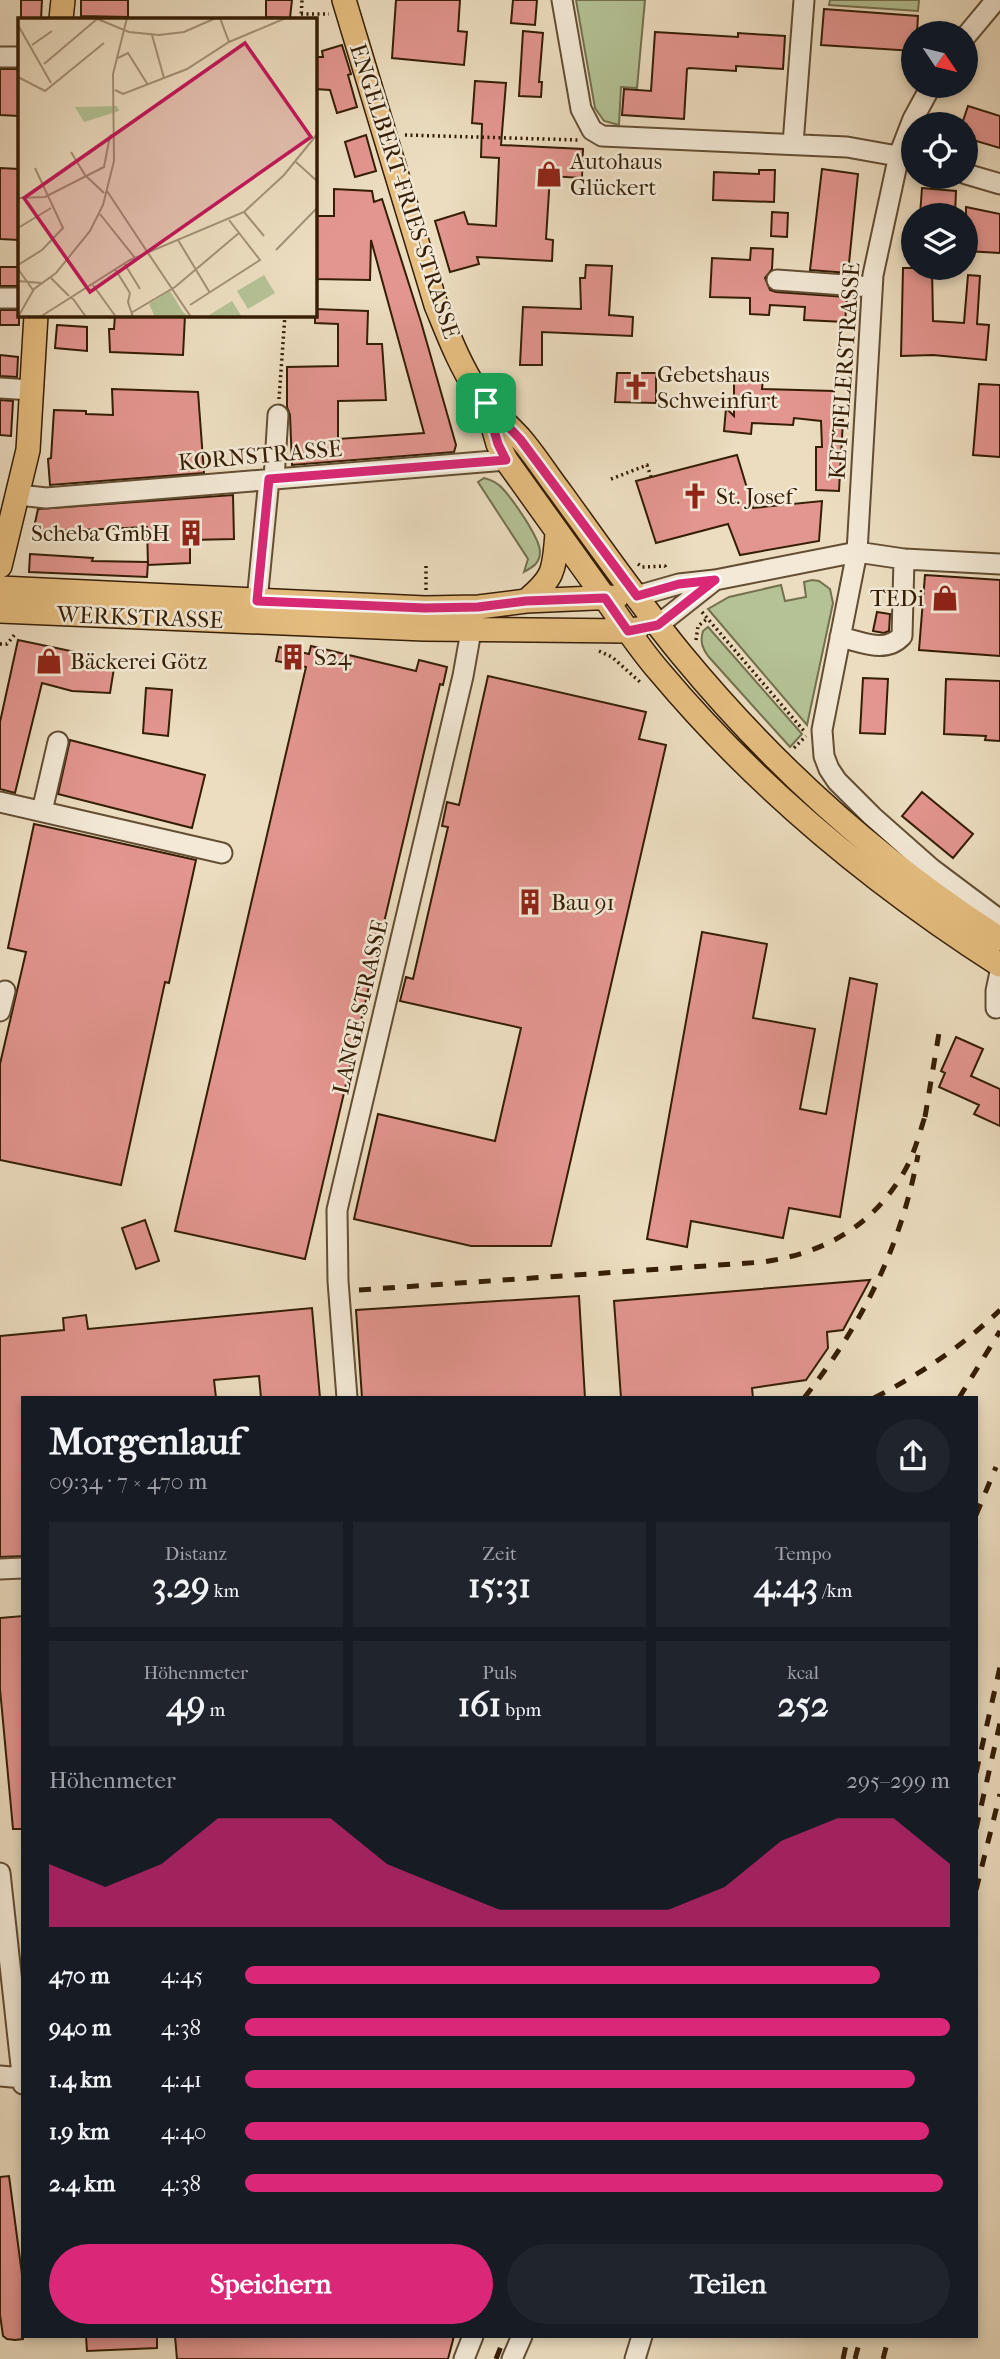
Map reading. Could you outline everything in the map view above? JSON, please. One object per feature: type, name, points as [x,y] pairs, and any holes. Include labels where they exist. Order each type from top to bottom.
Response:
[{"type":"main road","points":[[61,18],[63,0]]},
{"type":"main road","name":"ENGELBERT-FRIES-STRASSE","points":[[346,7],[436,305],[464,369],[486,403],[520,439],[658,625],[717,696],[786,762],[831,813],[950,906],[1000,939]]},
{"type":"main road","points":[[0,566],[28,450],[36,317]]},
{"type":"main road","name":"ENGELBERT-FRIES-STRASSE","points":[[486,403],[498,444],[506,460],[628,631],[692,710],[767,788],[816,831],[901,898],[1000,965]]},
{"type":"main road","points":[[526,601],[546,585],[552,574],[557,533]]},
{"type":"main road","name":"WERKSTRASSE","points":[[0,588],[425,608],[637,596]]},
{"type":"main road","name":"WERKSTRASSE","points":[[0,611],[471,631],[628,631],[658,625]]},
{"type":"street","points":[[562,0],[581,109],[592,130],[602,136],[847,147],[901,156]]},
{"type":"street","points":[[793,144],[804,0]]},
{"type":"street","points":[[978,22],[996,0]]},
{"type":"street","points":[[0,57],[18,57]]},
{"type":"street","name":"KETTELERSTRASSE","points":[[815,740],[822,730],[857,552],[872,288],[901,176]]},
{"type":"street","points":[[978,178],[1000,184]]},
{"type":"street","points":[[777,280],[872,288]]},
{"type":"street","points":[[0,298],[18,298]]},
{"type":"street","points":[[0,388],[31,390]]},
{"type":"street","points":[[257,601],[278,415]]},
{"type":"street","name":"KORNSTRASSE","points":[[19,495],[46,498],[506,460]]},
{"type":"street","points":[[637,596],[679,584],[715,580],[857,552],[904,559],[1000,564]]},
{"type":"street","points":[[840,637],[886,648],[895,644],[902,636],[904,559]]},
{"type":"street","points":[[658,625],[715,580]]},
{"type":"street","name":"LANGE STRASSE","points":[[347,1396],[338,1281],[337,1210],[470,646],[471,631]]},
{"type":"street","points":[[815,740],[829,769],[866,810],[932,869],[1000,920]]},
{"type":"street","points":[[41,811],[58,742]]},
{"type":"street","points":[[0,802],[222,853]]},
{"type":"street","points":[[996,1008],[1000,972]]},
{"type":"street","points":[[0,1011],[5,991]]},
{"type":"street","points":[[0,1569],[21,1568]]},
{"type":"street","points":[[0,1873],[21,2069]]},
{"type":"street","points":[[0,2076],[21,2078]]},
{"type":"street","points":[[464,2359],[472,2338]]},
{"type":"street","points":[[512,2359],[521,2338]]},
{"type":"street","points":[[635,2359],[641,2338]]},
{"type":"path","points":[[302,0],[301,16],[346,7]]},
{"type":"path","points":[[386,134],[577,140],[602,136]]},
{"type":"path","points":[[278,415],[285,317]]},
{"type":"path","points":[[611,479],[647,465],[651,477]]},
{"type":"path","points":[[426,590],[438,590]]},
{"type":"path","points":[[707,619],[815,740],[786,762]]},
{"type":"path","points":[[0,644],[7,644]]},
{"type":"green space","points":[[576,0],[645,0],[637,88],[621,87],[619,125],[604,121],[595,108]]},
{"type":"green space","points":[[830,0],[919,0],[918,11],[829,5]]},
{"type":"green space","points":[[484,478],[503,489],[536,538],[539,559],[524,572],[528,559],[478,482]]},
{"type":"green space","points":[[819,581],[830,589],[833,603],[807,725],[708,609],[729,597],[781,585],[785,601],[806,597],[804,582]]},
{"type":"green space","points":[[708,627],[802,734],[790,747],[706,653],[702,638],[703,631]]},
{"type":"building","points":[[21,0],[42,0],[41,18],[21,18]]},
{"type":"building","points":[[81,0],[128,0],[128,17],[81,16]]},
{"type":"building","points":[[266,0],[292,0],[290,18],[266,17]]},
{"type":"building","points":[[396,0],[460,0],[458,31],[467,32],[464,65],[392,58]]},
{"type":"building","points":[[513,0],[537,0],[535,25],[511,23]]},
{"type":"building","points":[[824,9],[918,16],[918,21],[901,21],[901,50],[821,45]]},
{"type":"building","points":[[523,31],[543,33],[539,82],[542,82],[541,97],[519,96]]},
{"type":"building","points":[[655,32],[738,37],[738,33],[785,36],[783,69],[736,66],[736,71],[689,68],[684,119],[622,115],[624,89],[651,91]]},
{"type":"building","points":[[342,45],[357,107],[337,113],[330,90],[317,89],[317,57],[323,57],[322,51]]},
{"type":"building","points":[[0,69],[18,69],[18,116],[0,115]]},
{"type":"building","points":[[475,81],[506,83],[501,145],[583,149],[582,178],[550,176],[546,239],[553,240],[552,261],[477,257],[479,264],[450,272],[435,221],[464,212],[468,224],[496,226],[499,158],[481,157],[482,124],[472,123]]},
{"type":"building","points":[[968,106],[1000,116],[1000,148],[978,142],[978,112],[966,112]]},
{"type":"building","points":[[366,135],[376,171],[355,177],[345,142]]},
{"type":"building","points":[[0,168],[18,169],[18,240],[0,239]]},
{"type":"building","points":[[822,169],[858,174],[848,273],[810,270]]},
{"type":"building","points":[[759,170],[775,170],[774,202],[713,200],[714,172],[759,174]]},
{"type":"building","points":[[334,189],[372,191],[374,202],[382,199],[421,322],[456,445],[454,452],[292,465],[287,367],[338,366],[338,324],[315,323],[317,309],[368,311],[367,344],[382,344],[386,400],[338,401],[338,439],[424,433],[371,240],[370,280],[317,279],[317,216],[334,216]]},
{"type":"building","points":[[922,189],[956,191],[956,203],[921,203]]},
{"type":"building","points":[[978,209],[1000,214],[1000,253],[978,252]]},
{"type":"building","points":[[772,212],[788,213],[787,237],[771,236]]},
{"type":"building","points":[[751,248],[773,249],[772,269],[765,278],[770,290],[847,297],[845,322],[804,320],[805,307],[770,305],[769,315],[750,314],[750,298],[710,297],[712,258],[750,260]]},
{"type":"building","points":[[586,265],[612,266],[609,315],[633,317],[632,336],[542,332],[542,365],[520,365],[523,307],[581,309],[580,278],[585,278]]},
{"type":"building","points":[[0,267],[18,267],[18,286],[0,286]]},
{"type":"building","points":[[980,276],[977,324],[989,325],[986,360],[933,355],[901,356],[903,280],[932,280],[933,321],[964,323],[968,280],[978,280]]},
{"type":"building","points":[[0,310],[18,310],[19,325],[0,325]]},
{"type":"building","points":[[115,317],[185,317],[183,355],[110,352],[109,329],[114,329]]},
{"type":"building","points":[[57,325],[87,327],[87,351],[55,348]]},
{"type":"building","points":[[0,355],[18,357],[17,377],[0,376]]},
{"type":"building","name":"Gebetshaus Schweinfurt","points":[[617,373],[656,373],[656,403],[615,402]]},
{"type":"building","points":[[734,379],[763,380],[762,389],[834,391],[834,420],[843,420],[839,491],[816,490],[816,447],[822,447],[821,421],[794,418],[793,425],[752,423],[751,434],[724,431],[726,408],[734,416]]},
{"type":"building","points":[[979,384],[1000,385],[1000,457],[973,455]]},
{"type":"building","points":[[112,389],[198,392],[204,473],[50,485],[48,459],[51,458],[54,410],[113,415]]},
{"type":"building","points":[[0,400],[13,401],[11,436],[0,435]]},
{"type":"building","name":"St. Josef","points":[[737,455],[753,508],[822,501],[819,541],[740,555],[728,524],[656,543],[636,481]]},
{"type":"building","name":"Scheba GmbH","points":[[233,495],[234,539],[190,540],[190,563],[148,565],[147,527],[33,532],[38,509]]},
{"type":"building","points":[[30,554],[93,558],[92,561],[148,562],[147,577],[29,572]]},
{"type":"building","points":[[925,575],[1000,580],[1000,656],[919,650]]},
{"type":"building","points":[[877,612],[890,614],[889,631],[873,631]]},
{"type":"building","points":[[18,640],[85,654],[82,668],[114,668],[110,693],[72,691],[42,683],[15,793],[0,789],[0,722]]},
{"type":"building","points":[[311,646],[416,671],[419,660],[447,667],[443,685],[440,684],[305,1259],[175,1231],[306,667],[276,661],[279,647],[309,654]]},
{"type":"building","name":"Bau 91","points":[[488,676],[646,712],[639,739],[666,745],[551,1246],[471,1246],[354,1219],[378,1114],[495,1141],[521,1028],[400,1001],[406,977],[413,979],[448,827],[442,826],[447,802],[459,805]]},
{"type":"building","points":[[863,678],[888,679],[885,734],[860,733]]},
{"type":"building","points":[[946,679],[1000,681],[1000,741],[985,740],[986,736],[944,734]]},
{"type":"building","points":[[146,688],[172,690],[168,736],[143,733]]},
{"type":"building","points":[[70,740],[205,775],[192,828],[58,794]]},
{"type":"building","points":[[922,792],[973,834],[953,858],[902,816]]},
{"type":"building","points":[[34,824],[196,860],[169,983],[165,982],[121,1185],[0,1160],[0,1064],[26,952],[8,948]]},
{"type":"building","points":[[702,932],[767,944],[753,1018],[815,1029],[800,1109],[826,1114],[850,978],[877,984],[840,1217],[789,1208],[783,1238],[691,1221],[687,1247],[647,1239]]},
{"type":"building","points":[[956,1037],[983,1049],[971,1076],[1000,1089],[1000,1126],[974,1114],[979,1105],[939,1087],[945,1073],[941,1071]]},
{"type":"building","points":[[145,1220],[159,1261],[136,1269],[122,1228]]},
{"type":"building","points":[[870,1280],[843,1330],[827,1332],[828,1348],[806,1380],[752,1388],[753,1396],[621,1396],[614,1301]]},
{"type":"building","points":[[579,1296],[585,1396],[362,1396],[356,1310]]},
{"type":"building","points":[[312,1308],[320,1396],[261,1396],[259,1376],[214,1380],[216,1396],[21,1396],[21,1556],[0,1557],[0,1336],[64,1330],[63,1318],[86,1315],[88,1329]]},
{"type":"building","points":[[21,1616],[21,1829],[13,1829],[0,1689],[0,1618]]},
{"type":"building","points":[[9,2176],[21,2267],[23,2339],[15,2340],[3,2336],[0,2315],[0,2177]]},
{"type":"building","points":[[86,2338],[157,2338],[157,2348],[87,2351]]},
{"type":"building","points":[[175,2338],[453,2338],[448,2359],[177,2359]]},
{"type":"railway","points":[[925,1117],[940,1027]]},
{"type":"railway","points":[[359,1290],[763,1262],[806,1252],[844,1234],[877,1208],[908,1165],[927,1110]]},
{"type":"railway","points":[[806,1396],[844,1342],[876,1284],[901,1222],[918,1155]]},
{"type":"railway","points":[[878,1396],[940,1359],[1000,1310]]},
{"type":"railway","points":[[960,1396],[1000,1331]]},
{"type":"railway","points":[[978,1510],[996,1467]]},
{"type":"railway","points":[[978,1764],[1000,1667]]},
{"type":"railway","points":[[978,1820],[1000,1723]]},
{"type":"railway","points":[[978,1882],[1000,1794]]},
{"type":"railway","points":[[496,2359],[504,2338]]},
{"type":"railway","points":[[843,2359],[848,2338]]},
{"type":"railway","points":[[855,2359],[860,2338]]},
{"type":"railway","points":[[883,2359],[888,2338]]},
{"type":"place","name":"Autohaus Glückert","points":[[549,174]]},
{"type":"place","name":"Gebetshaus Schweinfurt","points":[[636,387]]},
{"type":"place","name":"St. Josef","points":[[695,496]]},
{"type":"place","name":"Scheba GmbH","points":[[191,533]]},
{"type":"place","name":"TEDi","points":[[945,598]]},
{"type":"place","name":"S24","points":[[293,657]]},
{"type":"place","name":"Bäckerei Götz","points":[[49,661]]},
{"type":"place","name":"Bau 91","points":[[530,902]]},
{"type":"route","points":[[486,403],[520,439],[637,596],[679,584],[715,580],[658,625],[628,631],[605,598],[425,608],[257,601],[269,479],[506,460],[498,444],[486,403]]}]
